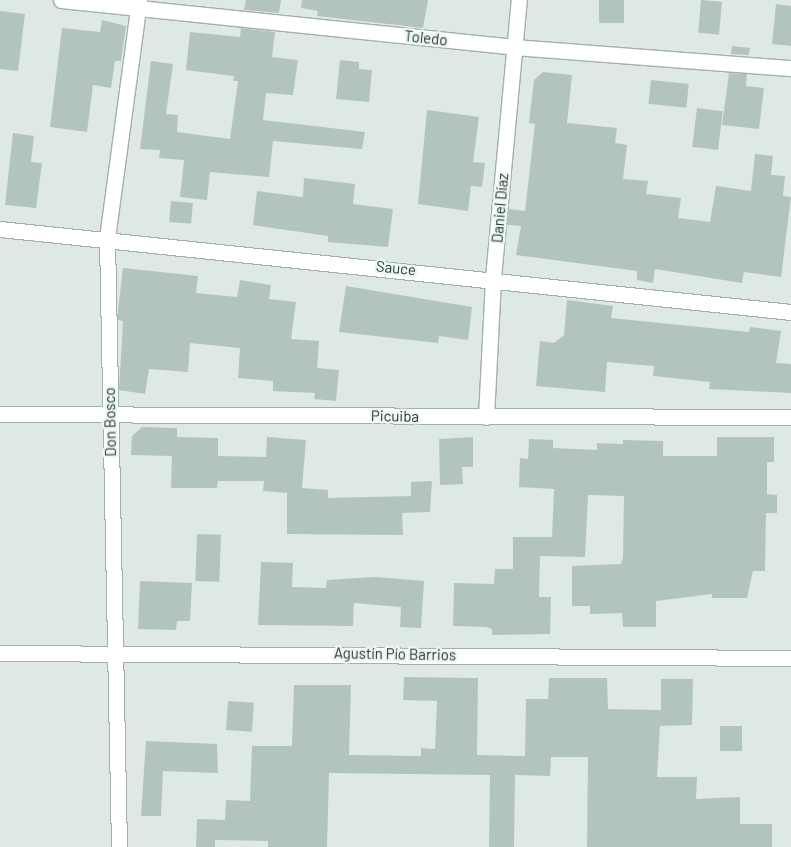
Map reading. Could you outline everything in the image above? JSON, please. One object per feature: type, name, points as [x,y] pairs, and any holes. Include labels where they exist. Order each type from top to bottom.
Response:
[{"type":"street","name":"Toledo","points":[[61,0],[139,4],[515,47],[791,68]]},
{"type":"street","name":"Daniel Díaz","points":[[486,417],[493,278],[520,0]]},
{"type":"street","name":"Don Bosco","points":[[119,847],[117,651],[107,238],[139,4]]},
{"type":"street","name":"Sauce","points":[[0,229],[107,238],[493,278],[791,312]]},
{"type":"street","name":"Picuiba","points":[[0,414],[791,417]]},
{"type":"street","name":"Agustín Pío Barrios","points":[[0,653],[117,651],[791,658]]},
{"type":"building","points":[[246,0],[281,0],[279,13],[244,10]]},
{"type":"building","points":[[302,0],[428,0],[423,28],[317,16],[318,11],[301,8]]},
{"type":"building","points":[[599,0],[624,0],[624,23],[599,23]]},
{"type":"building","points":[[701,0],[722,2],[719,35],[698,33]]},
{"type":"building","points":[[776,4],[791,6],[791,46],[772,44]]},
{"type":"building","points":[[0,11],[25,14],[18,71],[0,69]]},
{"type":"building","points":[[102,20],[126,26],[121,61],[115,61],[111,88],[93,85],[87,132],[50,127],[62,28],[100,32]]},
{"type":"building","points":[[241,28],[275,32],[272,57],[298,60],[293,95],[266,93],[263,120],[365,132],[362,149],[273,141],[269,177],[210,172],[207,200],[180,197],[184,160],[159,158],[160,150],[140,149],[151,61],[173,64],[166,114],[178,115],[177,132],[230,139],[238,81],[233,81],[234,76],[186,70],[190,32],[240,37]]},
{"type":"building","points":[[732,46],[750,48],[749,55],[731,54]]},
{"type":"building","points":[[340,60],[359,62],[359,69],[372,70],[369,102],[336,99]]},
{"type":"building","points":[[543,72],[572,75],[567,123],[617,128],[615,143],[627,145],[623,179],[648,181],[646,194],[681,198],[678,218],[710,222],[716,186],[751,191],[755,154],[773,156],[771,175],[785,176],[783,196],[791,197],[781,277],[744,272],[742,283],[655,269],[653,283],[637,280],[637,271],[516,255],[521,226],[507,225],[509,209],[525,211],[535,124],[529,123],[534,80]]},
{"type":"building","points":[[729,73],[747,74],[746,86],[764,88],[759,129],[722,125]]},
{"type":"building","points":[[651,80],[689,84],[686,108],[648,104]]},
{"type":"building","points":[[697,108],[723,111],[718,150],[692,147]]},
{"type":"building","points":[[427,110],[479,117],[473,162],[485,163],[482,187],[471,186],[468,211],[418,204]]},
{"type":"building","points":[[13,133],[34,136],[31,162],[42,163],[36,208],[5,205]]},
{"type":"building","points":[[304,178],[355,184],[353,204],[393,209],[388,247],[328,242],[328,236],[253,225],[257,191],[303,197]]},
{"type":"building","points":[[171,201],[193,203],[191,224],[169,222]]},
{"type":"building","points":[[123,268],[198,276],[196,293],[237,297],[240,280],[271,285],[269,299],[296,302],[291,339],[319,341],[317,368],[339,370],[336,401],[314,399],[315,393],[273,391],[273,381],[238,378],[240,348],[190,343],[188,372],[149,369],[145,394],[119,390],[123,321],[118,320],[118,310]]},
{"type":"building","points":[[346,286],[472,307],[468,340],[439,336],[438,343],[339,332]]},
{"type":"building","points":[[567,300],[613,306],[611,318],[749,332],[750,327],[781,331],[776,363],[791,364],[791,393],[709,389],[710,382],[653,376],[654,366],[607,362],[605,392],[536,386],[540,341],[554,343],[564,335]]},
{"type":"building","points":[[142,427],[177,428],[177,437],[218,438],[218,456],[266,457],[267,437],[306,440],[302,488],[328,490],[328,498],[411,496],[411,482],[432,481],[430,512],[402,513],[403,535],[287,534],[287,493],[263,491],[264,481],[218,481],[217,488],[171,488],[172,456],[131,455],[132,436]]},
{"type":"building","points":[[473,437],[473,467],[462,467],[463,484],[440,485],[439,439]]},
{"type":"building","points":[[717,437],[774,437],[774,462],[767,462],[767,494],[777,495],[777,513],[766,513],[765,571],[753,571],[747,598],[712,598],[712,594],[656,601],[656,627],[623,627],[622,613],[590,614],[590,606],[572,606],[572,566],[621,564],[623,557],[624,496],[588,495],[585,557],[540,556],[539,597],[551,597],[550,634],[492,635],[492,629],[486,627],[453,626],[454,583],[494,584],[495,569],[513,569],[513,537],[552,537],[554,489],[519,487],[520,458],[528,459],[529,439],[553,440],[553,448],[597,450],[597,443],[623,444],[623,440],[663,441],[663,456],[717,456]]},
{"type":"building","points":[[197,534],[221,535],[219,582],[195,581]]},
{"type":"building","points":[[261,562],[293,563],[292,587],[326,588],[327,580],[375,577],[424,581],[421,628],[400,627],[401,607],[354,603],[353,626],[258,625]]},
{"type":"building","points":[[140,581],[192,583],[190,621],[177,621],[176,630],[138,629]]},
{"type":"building","points":[[404,677],[478,678],[477,755],[525,756],[526,699],[548,699],[549,678],[607,678],[608,709],[661,710],[661,679],[693,679],[692,725],[660,726],[657,777],[697,777],[696,799],[740,797],[740,824],[772,824],[772,847],[587,847],[588,757],[551,757],[550,776],[515,775],[514,847],[489,847],[490,775],[329,773],[327,847],[268,847],[268,841],[215,840],[215,847],[196,847],[197,819],[225,820],[226,800],[250,801],[252,746],[292,746],[294,685],[351,685],[349,755],[421,756],[421,748],[435,749],[437,701],[403,700]]},
{"type":"building","points":[[228,701],[254,703],[252,732],[226,730]]},
{"type":"building","points":[[720,726],[742,726],[742,751],[720,751]]},
{"type":"building","points":[[146,741],[217,744],[218,773],[163,771],[161,816],[141,816]]}]
